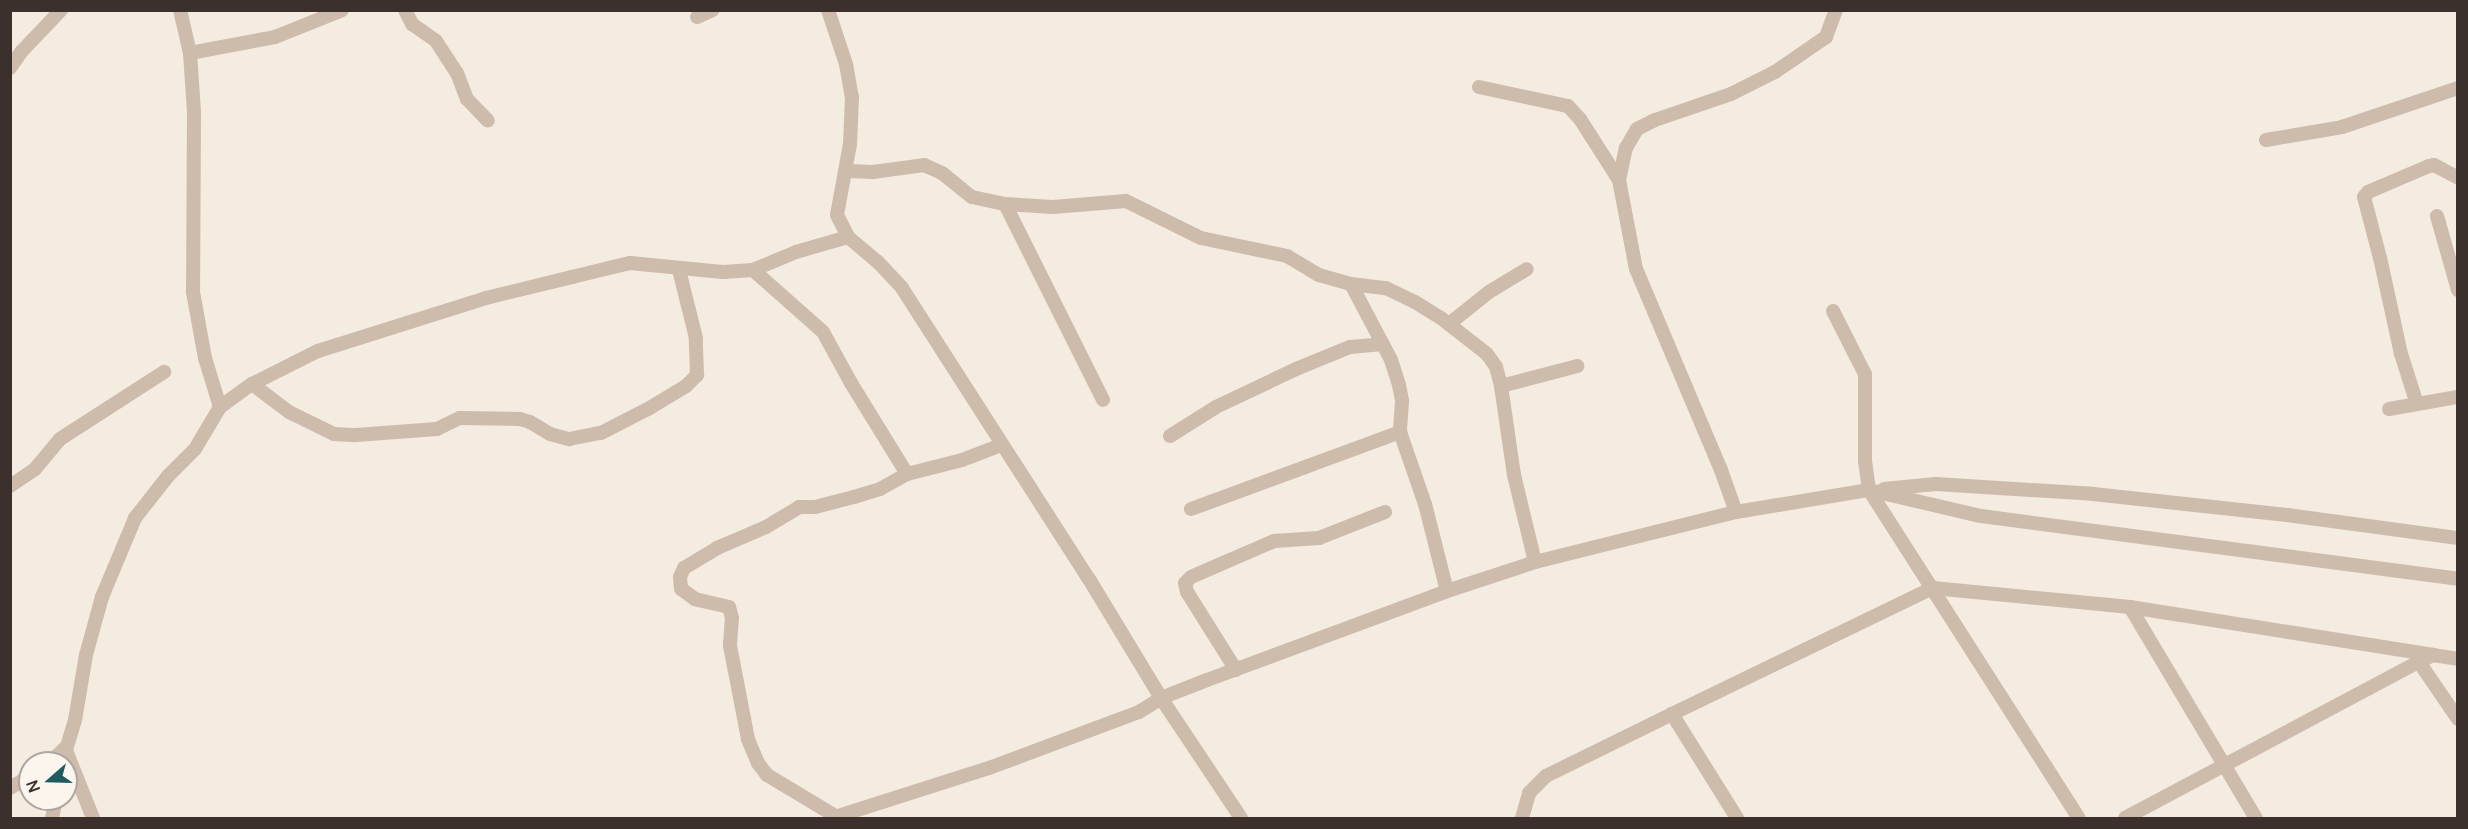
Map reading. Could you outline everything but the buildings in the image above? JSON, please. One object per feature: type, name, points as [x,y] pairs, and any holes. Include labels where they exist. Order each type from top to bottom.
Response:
[{"type":"street","points":[[10,68],[22,51],[61,10]]},
{"type":"street","points":[[180,10],[190,53],[194,112],[193,292],[205,358],[220,407]]},
{"type":"street","points":[[190,53],[275,37],[342,10]]},
{"type":"street","points":[[405,10],[412,24],[435,41],[457,73],[467,99],[488,121]]},
{"type":"street","points":[[696,17],[713,10]]},
{"type":"street","points":[[828,10],[846,64],[852,97],[850,144],[837,215],[848,237],[878,262],[902,288],[1089,579],[1161,698],[1241,819]]},
{"type":"street","points":[[1619,180],[1626,148],[1637,129],[1655,120],[1731,94],[1775,72],[1827,37],[1836,10]]},
{"type":"street","points":[[1479,87],[1568,106],[1580,119],[1619,180],[1636,269],[1721,470],[1736,512]]},
{"type":"street","points":[[2266,140],[2342,127],[2457,88]]},
{"type":"street","points":[[846,171],[873,172],[924,165],[942,173],[972,197],[1005,204],[1053,207],[1126,201],[1201,238],[1287,256],[1319,275],[1351,284],[1386,288],[1415,302],[1449,324],[1487,354],[1496,367],[1501,386],[1514,475],[1535,562]]},
{"type":"street","points":[[2417,404],[2401,354],[2364,197],[2368,192],[2429,165],[2434,165],[2457,178]]},
{"type":"street","points":[[1005,204],[1103,400]]},
{"type":"street","points":[[2437,216],[2457,290]]},
{"type":"street","points":[[64,751],[75,720],[86,654],[120,549],[135,518],[168,476],[195,449],[220,407],[252,384],[318,351],[486,298],[630,263],[679,270],[723,272],[753,270],[796,252],[848,237]]},
{"type":"street","points":[[1449,324],[1489,292],[1527,269]]},
{"type":"street","points":[[252,384],[289,412],[334,434],[356,435],[437,429],[460,418],[520,419],[550,434],[569,439],[601,433],[648,410],[686,386],[697,375],[696,338],[679,270]]},
{"type":"street","points":[[753,270],[824,332],[862,402],[907,474]]},
{"type":"street","points":[[1351,284],[1391,360],[1402,401],[1400,432],[1425,504],[1447,591]]},
{"type":"street","points":[[1833,311],[1865,374],[1865,461],[1873,490],[2079,819]]},
{"type":"street","points":[[1170,436],[1216,407],[1311,363],[1350,347],[1383,344]]},
{"type":"street","points":[[1501,386],[1577,366]]},
{"type":"street","points":[[10,486],[35,469],[60,439],[164,372]]},
{"type":"street","points":[[2389,409],[2457,397]]},
{"type":"street","points":[[1191,509],[1400,432]]},
{"type":"street","points":[[1001,445],[962,460],[907,474],[880,489],[854,497],[815,507],[799,507],[766,527],[717,548],[684,568],[680,577],[681,589],[695,599],[729,607],[732,618],[730,645],[748,739],[758,763],[767,775],[834,818],[989,768],[1102,727],[1139,712],[1161,698],[1447,591],[1535,562],[1736,512],[1873,490],[1936,484],[2093,494],[2288,515],[2457,538]]},
{"type":"street","points":[[1873,490],[1981,516],[2457,579]]},
{"type":"street","points":[[1236,670],[1187,592],[1185,583],[1191,577],[1274,541],[1319,538],[1385,512]]},
{"type":"street","points":[[1522,819],[1529,793],[1546,776],[1933,588],[2130,607],[2457,659]]},
{"type":"street","points":[[2130,607],[2256,819]]},
{"type":"street","points":[[2125,819],[2433,655]]},
{"type":"street","points":[[2419,662],[2457,719]]},
{"type":"street","points":[[1672,714],[1737,819]]},
{"type":"street","points":[[62,751],[65,748]]},
{"type":"street","points":[[65,748],[93,819]]}]
